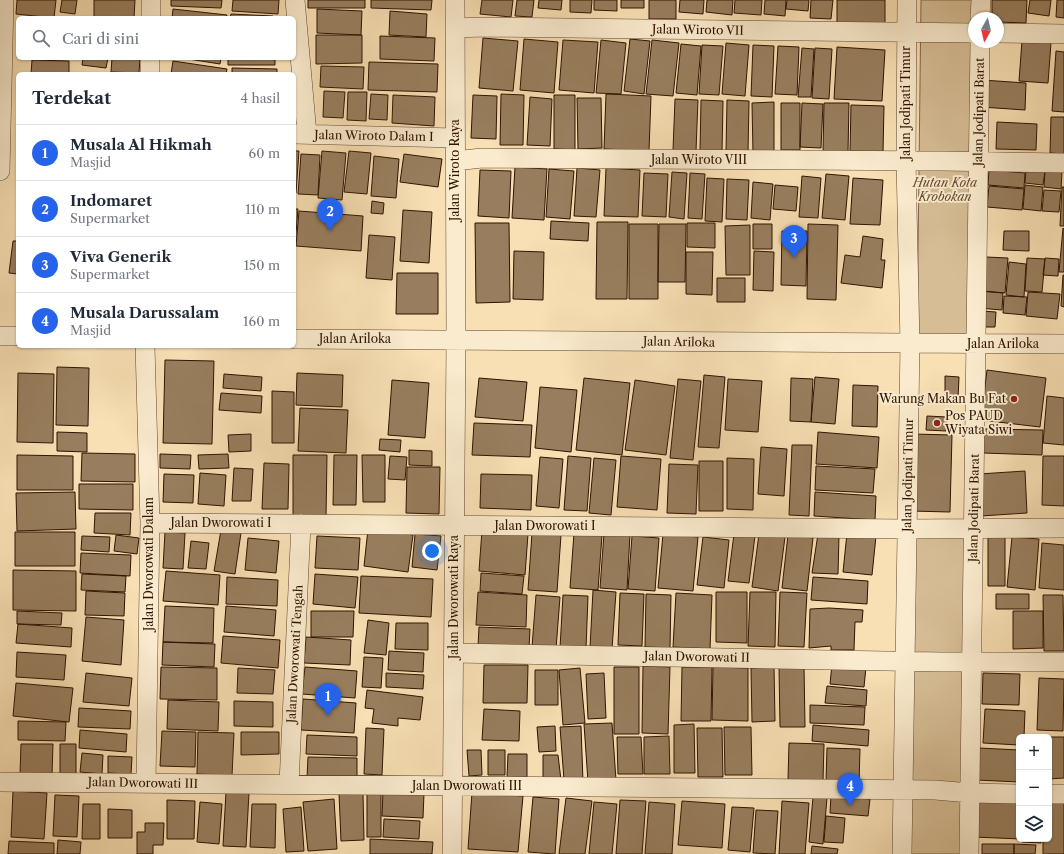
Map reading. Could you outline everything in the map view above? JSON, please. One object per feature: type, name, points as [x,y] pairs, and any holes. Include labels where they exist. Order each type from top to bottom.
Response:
[{"type":"street","points":[[0,171],[4,0]]},
{"type":"street","points":[[151,0],[151,16]]},
{"type":"street","points":[[295,0],[296,16]]},
{"type":"street","name":"Jalan Wiroto Raya","points":[[455,0],[456,340]]},
{"type":"street","name":"Jalan Jodipati Timur","points":[[902,854],[910,344],[906,161],[906,0]]},
{"type":"street","points":[[980,0],[980,12]]},
{"type":"street","points":[[296,27],[300,134]]},
{"type":"street","name":"Jalan Wiroto VII","points":[[455,28],[483,27],[968,33]]},
{"type":"street","points":[[1004,33],[1064,34]]},
{"type":"street","name":"Jalan Jodipati Barat","points":[[970,854],[980,48]]},
{"type":"street","points":[[150,60],[150,72]]},
{"type":"street","name":"Jalan Wiroto Dalam I","points":[[300,134],[455,138]]},
{"type":"street","name":"Jalan Wiroto VIII","points":[[455,161],[482,158],[979,161],[1064,163]]},
{"type":"street","points":[[0,336],[16,336]]},
{"type":"street","name":"Jalan Ariloka","points":[[296,338],[976,345],[1064,344]]},
{"type":"street","name":"Jalan Dworowati Raya","points":[[452,854],[456,340]]},
{"type":"street","name":"Jalan Dworowati Dalam","points":[[145,348],[150,523],[146,783]]},
{"type":"street","name":"Jalan Dworowati I","points":[[150,523],[907,529],[1064,528]]},
{"type":"street","name":"Jalan Dworowati Tengah","points":[[289,784],[301,524]]},
{"type":"street","name":"Jalan Dworowati II","points":[[453,653],[941,662],[1064,662]]},
{"type":"street","name":"Jalan Dworowati III","points":[[0,782],[935,790],[970,794],[1016,794]]},
{"type":"street","points":[[1052,794],[1064,794]]},
{"type":"green space","name":"Hutan Kota Krobokan","points":[[921,0],[975,0],[975,12],[968,12],[968,48],[974,48],[970,339],[917,338]]},
{"type":"green space","points":[[914,534],[965,534],[962,854],[911,854]]},
{"type":"building","points":[[17,0],[56,0],[54,16],[16,14]]},
{"type":"building","points":[[62,0],[77,0],[75,14],[60,12]]},
{"type":"building","points":[[94,0],[135,0],[134,16],[94,16]]},
{"type":"building","points":[[171,0],[222,0],[221,8],[171,6]]},
{"type":"building","points":[[233,0],[279,0],[278,14],[232,11]]},
{"type":"building","points":[[308,0],[365,0],[365,8],[308,8]]},
{"type":"building","points":[[371,0],[432,0],[431,10],[371,8]]},
{"type":"building","points":[[482,0],[513,0],[511,17],[480,14]]},
{"type":"building","points":[[517,0],[534,0],[532,17],[515,16]]},
{"type":"building","points":[[539,0],[562,0],[561,10],[538,8]]},
{"type":"building","points":[[570,0],[592,0],[591,13],[570,12]]},
{"type":"building","points":[[594,0],[617,0],[617,11],[594,10]]},
{"type":"building","points":[[621,0],[644,0],[644,8],[621,8]]},
{"type":"building","points":[[649,0],[676,0],[676,19],[649,19]]},
{"type":"building","points":[[680,0],[704,0],[703,14],[679,12]]},
{"type":"building","points":[[707,0],[733,0],[732,15],[706,12]]},
{"type":"building","points":[[735,0],[762,0],[761,15],[734,13]]},
{"type":"building","points":[[765,0],[786,0],[785,16],[764,14]]},
{"type":"building","points":[[787,0],[809,0],[808,11],[786,9]]},
{"type":"building","points":[[811,0],[833,0],[831,19],[810,18]]},
{"type":"building","points":[[837,0],[885,0],[885,29],[837,27]]},
{"type":"building","points":[[992,0],[1027,0],[1026,23],[1004,22],[1004,12],[992,12]]},
{"type":"building","points":[[1030,0],[1051,0],[1049,16],[1028,13]]},
{"type":"building","points":[[1057,0],[1064,0],[1064,18],[1056,17]]},
{"type":"building","points":[[173,9],[227,15],[227,16],[172,16]]},
{"type":"building","points":[[317,9],[362,11],[361,35],[317,33]]},
{"type":"building","points":[[390,11],[427,14],[426,37],[389,35]]},
{"type":"building","points":[[231,14],[273,16],[230,16]]},
{"type":"building","points":[[316,35],[362,35],[362,63],[316,64]]},
{"type":"building","points":[[380,36],[435,38],[434,61],[380,59]]},
{"type":"building","points":[[483,38],[518,41],[513,91],[479,88]]},
{"type":"building","points":[[524,39],[558,42],[554,93],[520,90]]},
{"type":"building","points":[[630,39],[650,41],[644,94],[624,91]]},
{"type":"building","points":[[563,40],[598,42],[594,93],[559,90]]},
{"type":"building","points":[[601,40],[626,43],[621,94],[596,93]]},
{"type":"building","points":[[652,40],[679,43],[673,96],[646,94]]},
{"type":"building","points":[[1022,41],[1051,43],[1048,83],[1019,81]]},
{"type":"building","points":[[726,43],[749,45],[745,96],[722,94]]},
{"type":"building","points":[[681,44],[701,46],[697,95],[676,93]]},
{"type":"building","points":[[702,45],[723,46],[719,95],[699,94]]},
{"type":"building","points":[[753,45],[774,46],[772,97],[751,96]]},
{"type":"building","points":[[778,46],[799,47],[797,95],[775,94]]},
{"type":"building","points":[[837,47],[885,50],[882,101],[834,99]]},
{"type":"building","points":[[802,48],[814,49],[811,97],[798,97]]},
{"type":"building","points":[[815,48],[832,49],[829,99],[812,98]]},
{"type":"building","points":[[1056,51],[1064,52],[1064,112],[1052,111]]},
{"type":"building","points":[[32,60],[69,61],[69,72],[31,72]]},
{"type":"building","points":[[83,60],[108,60],[106,68],[82,65]]},
{"type":"building","points":[[112,60],[140,60],[139,72],[111,72]]},
{"type":"building","points":[[195,60],[221,60],[220,64]]},
{"type":"building","points":[[228,60],[275,60],[275,65],[228,65]]},
{"type":"building","points":[[173,61],[227,69],[226,72],[171,72]]},
{"type":"building","points":[[369,62],[438,64],[437,92],[368,90]]},
{"type":"building","points":[[321,66],[364,67],[363,89],[320,87]]},
{"type":"building","points":[[232,68],[277,69],[277,72],[232,72]]},
{"type":"building","points":[[982,80],[1026,83],[1025,110],[981,107]]},
{"type":"building","points":[[324,91],[345,92],[343,118],[323,117]]},
{"type":"building","points":[[348,92],[367,92],[366,121],[347,120]]},
{"type":"building","points":[[371,94],[388,95],[387,120],[369,119]]},
{"type":"building","points":[[501,94],[524,95],[523,145],[500,145]]},
{"type":"building","points":[[606,94],[651,96],[649,151],[604,149]]},
{"type":"building","points":[[393,95],[435,97],[434,126],[392,123]]},
{"type":"building","points":[[473,95],[497,96],[496,139],[471,138]]},
{"type":"building","points":[[554,95],[575,95],[575,150],[554,149]]},
{"type":"building","points":[[530,97],[552,99],[550,146],[527,145]]},
{"type":"building","points":[[577,98],[601,98],[602,148],[578,149]]},
{"type":"building","points":[[675,99],[698,100],[696,151],[673,150]]},
{"type":"building","points":[[701,100],[723,101],[722,152],[700,151]]},
{"type":"building","points":[[727,100],[749,101],[748,152],[726,152]]},
{"type":"building","points":[[774,102],[774,153],[753,154],[752,103]]},
{"type":"building","points":[[781,103],[800,103],[800,150],[781,150]]},
{"type":"building","points":[[802,103],[823,104],[821,148],[800,147]]},
{"type":"building","points":[[824,103],[849,103],[848,152],[823,151]]},
{"type":"building","points":[[851,105],[884,106],[883,152],[850,151]]},
{"type":"building","points":[[1051,117],[1064,117],[1064,154],[1050,153]]},
{"type":"building","points":[[997,122],[1037,124],[1036,150],[996,149]]},
{"type":"building","points":[[296,151],[299,151],[296,193]]},
{"type":"building","points":[[322,151],[346,153],[342,200],[318,198]]},
{"type":"building","points":[[349,151],[371,153],[367,194],[344,192]]},
{"type":"building","points":[[301,154],[320,155],[318,195],[298,194]]},
{"type":"building","points":[[404,154],[442,159],[438,187],[400,182]]},
{"type":"building","points":[[374,156],[399,159],[396,198],[371,196]]},
{"type":"building","points":[[515,167],[547,169],[544,220],[512,218]]},
{"type":"building","points":[[577,168],[600,170],[596,217],[574,216]]},
{"type":"building","points":[[606,168],[640,170],[638,217],[604,216]]},
{"type":"building","points":[[549,169],[574,171],[570,219],[546,217]]},
{"type":"building","points":[[480,170],[511,171],[509,218],[478,216]]},
{"type":"building","points":[[989,170],[1025,173],[1024,188],[988,185]]},
{"type":"building","points":[[1026,170],[1045,171],[1043,185],[1025,183]]},
{"type":"building","points":[[1045,171],[1062,172],[1061,189],[1044,187]]},
{"type":"building","points":[[672,172],[687,173],[684,219],[669,217]]},
{"type":"building","points":[[644,173],[668,174],[666,217],[642,216]]},
{"type":"building","points":[[690,173],[705,174],[702,219],[688,218]]},
{"type":"building","points":[[826,174],[849,176],[845,220],[822,218]]},
{"type":"building","points":[[802,176],[821,178],[818,218],[799,217]]},
{"type":"building","points":[[707,178],[724,179],[722,222],[705,221]]},
{"type":"building","points":[[853,178],[883,180],[880,225],[850,224]]},
{"type":"building","points":[[727,179],[749,180],[747,220],[726,219]]},
{"type":"building","points":[[753,182],[773,184],[770,220],[751,218]]},
{"type":"building","points":[[775,185],[798,187],[796,211],[773,209]]},
{"type":"building","points":[[1025,185],[1043,187],[1041,211],[1023,209]]},
{"type":"building","points":[[989,186],[1024,189],[1022,210],[987,207]]},
{"type":"building","points":[[1062,187],[1064,187],[1064,226],[1060,226]]},
{"type":"building","points":[[1044,190],[1061,191],[1059,212],[1042,211]]},
{"type":"building","points":[[372,201],[384,203],[383,214],[371,213]]},
{"type":"building","points":[[296,209],[298,209],[296,234]]},
{"type":"building","points":[[403,210],[432,212],[429,263],[400,261]]},
{"type":"building","points":[[299,211],[363,216],[361,251],[296,246]]},
{"type":"building","points":[[551,221],[589,223],[588,241],[550,239]]},
{"type":"building","points":[[597,222],[628,222],[627,299],[596,299]]},
{"type":"building","points":[[475,223],[509,223],[510,302],[476,303]]},
{"type":"building","points":[[687,223],[715,223],[715,248],[687,247]]},
{"type":"building","points":[[629,224],[658,224],[658,299],[629,299]]},
{"type":"building","points":[[659,224],[686,224],[685,282],[658,282]]},
{"type":"building","points":[[753,224],[772,224],[772,249],[753,249]]},
{"type":"building","points":[[808,224],[838,225],[836,300],[807,299]]},
{"type":"building","points":[[750,225],[750,275],[726,275],[725,226]]},
{"type":"building","points":[[1063,228],[1064,272],[1059,272]]},
{"type":"building","points":[[782,231],[807,231],[806,286],[781,285]]},
{"type":"building","points":[[1004,231],[1029,231],[1029,251],[1003,250]]},
{"type":"building","points":[[369,235],[395,237],[392,280],[366,278]]},
{"type":"building","points":[[863,236],[883,239],[881,260],[885,260],[882,288],[841,283],[845,255],[860,257]]},
{"type":"building","points":[[13,241],[16,241],[16,274],[9,273]]},
{"type":"building","points":[[514,251],[544,252],[543,300],[513,299]]},
{"type":"building","points":[[754,251],[774,252],[773,291],[753,290]]},
{"type":"building","points":[[686,252],[713,252],[712,295],[686,294]]},
{"type":"building","points":[[986,257],[1008,258],[1005,293],[983,291]]},
{"type":"building","points":[[1027,258],[1045,259],[1042,292],[1025,291]]},
{"type":"building","points":[[1045,258],[1059,259],[1058,276],[1043,275]]},
{"type":"building","points":[[1009,262],[1026,264],[1024,297],[1006,295]]},
{"type":"building","points":[[397,273],[438,273],[438,314],[396,314]]},
{"type":"building","points":[[1064,275],[1064,307],[1061,306]]},
{"type":"building","points":[[717,278],[745,278],[745,302],[717,302]]},
{"type":"building","points":[[980,291],[1003,293],[1002,310],[978,308]]},
{"type":"building","points":[[1028,292],[1060,294],[1057,319],[1026,316]]},
{"type":"building","points":[[1004,296],[1027,297],[1025,315],[1003,313]]},
{"type":"building","points":[[982,311],[996,312],[995,327],[981,327]]},
{"type":"building","points":[[165,360],[214,361],[212,444],[163,443]]},
{"type":"building","points":[[57,367],[89,368],[88,426],[56,425]]},
{"type":"building","name":"Warung Makan Bu Fat","points":[[987,370],[1046,378],[1040,427],[981,420]]},
{"type":"building","points":[[18,373],[54,374],[53,443],[17,442]]},
{"type":"building","points":[[297,373],[343,375],[342,407],[296,405]]},
{"type":"building","points":[[224,374],[262,377],[261,391],[223,388]]},
{"type":"building","points":[[704,375],[725,377],[719,448],[698,447]]},
{"type":"building","points":[[945,376],[959,377],[958,399],[945,398]]},
{"type":"building","points":[[815,377],[839,379],[835,424],[811,422]]},
{"type":"building","points":[[479,378],[527,382],[523,421],[475,417]]},
{"type":"building","points":[[584,378],[630,383],[622,455],[576,450]]},
{"type":"building","points":[[791,378],[813,379],[811,422],[790,421]]},
{"type":"building","points":[[678,379],[701,381],[693,460],[670,458]]},
{"type":"building","points":[[728,379],[762,381],[758,432],[725,430]]},
{"type":"building","points":[[392,380],[429,383],[425,438],[388,435]]},
{"type":"building","points":[[635,380],[675,386],[666,455],[625,450]]},
{"type":"building","points":[[853,385],[878,386],[877,427],[852,426]]},
{"type":"building","points":[[540,387],[577,390],[571,452],[535,448]]},
{"type":"building","points":[[272,391],[294,392],[294,443],[272,443]]},
{"type":"building","points":[[221,393],[262,396],[261,413],[219,410]]},
{"type":"building","points":[[1047,396],[1064,398],[1064,445],[1043,443]]},
{"type":"building","points":[[300,408],[348,410],[346,453],[298,451]]},
{"type":"building","name":"Pos PAUD Wiyata Siwi","points":[[927,416],[947,417],[946,431],[926,430]]},
{"type":"building","points":[[474,423],[532,425],[530,457],[472,455]]},
{"type":"building","points":[[984,429],[1043,430],[1042,455],[983,453]]},
{"type":"building","points":[[57,432],[87,433],[87,452],[57,451]]},
{"type":"building","points":[[818,432],[879,437],[877,468],[816,464]]},
{"type":"building","points":[[251,434],[251,451],[229,452],[228,435]]},
{"type":"building","points":[[913,434],[952,435],[950,512],[911,511]]},
{"type":"building","points":[[380,439],[401,440],[400,452],[379,450]]},
{"type":"building","points":[[792,445],[812,445],[809,516],[789,515]]},
{"type":"building","points":[[761,447],[787,449],[784,496],[758,494]]},
{"type":"building","points":[[409,450],[432,451],[432,466],[409,465]]},
{"type":"building","points":[[82,453],[135,454],[135,482],[81,481]]},
{"type":"building","points":[[160,454],[191,455],[190,469],[160,468]]},
{"type":"building","points":[[228,454],[229,468],[199,469],[198,455]]},
{"type":"building","points":[[17,455],[73,456],[73,490],[17,490]]},
{"type":"building","points":[[293,455],[327,455],[326,517],[293,517]]},
{"type":"building","points":[[334,455],[357,455],[356,505],[333,505]]},
{"type":"building","points":[[362,455],[385,455],[385,502],[363,502]]},
{"type":"building","points":[[390,456],[407,457],[405,480],[388,479]]},
{"type":"building","points":[[568,456],[591,458],[587,511],[564,510]]},
{"type":"building","points":[[621,456],[661,459],[657,510],[617,507]]},
{"type":"building","points":[[1043,456],[1064,456],[1064,506],[1042,505]]},
{"type":"building","points":[[540,457],[563,459],[559,508],[536,506]]},
{"type":"building","points":[[594,458],[616,460],[611,515],[589,513]]},
{"type":"building","points":[[727,458],[754,459],[753,510],[727,509]]},
{"type":"building","points":[[699,461],[723,461],[723,511],[699,511]]},
{"type":"building","points":[[264,463],[289,464],[288,509],[262,509]]},
{"type":"building","points":[[669,464],[698,465],[696,514],[667,513]]},
{"type":"building","points":[[816,466],[875,469],[873,493],[815,490]]},
{"type":"building","points":[[407,467],[440,467],[439,514],[406,513]]},
{"type":"building","points":[[234,468],[253,469],[251,501],[232,501]]},
{"type":"building","points":[[1025,471],[1027,513],[981,516],[979,474]]},
{"type":"building","points":[[200,473],[226,475],[224,506],[198,504]]},
{"type":"building","points":[[164,474],[194,475],[193,503],[163,502]]},
{"type":"building","points":[[481,474],[532,475],[531,510],[480,508]]},
{"type":"building","points":[[79,484],[133,484],[133,510],[79,509]]},
{"type":"building","points":[[75,492],[76,529],[17,531],[16,493]]},
{"type":"building","points":[[815,492],[876,496],[875,520],[814,516]]},
{"type":"building","points":[[95,513],[131,513],[130,535],[94,533]]},
{"type":"building","points":[[368,529],[413,535],[408,572],[364,566]]},
{"type":"building","points":[[221,530],[241,533],[235,574],[214,571]]},
{"type":"building","points":[[482,530],[528,534],[525,575],[479,571]]},
{"type":"building","points":[[15,532],[75,532],[75,566],[15,566]]},
{"type":"building","points":[[165,532],[185,533],[183,569],[163,568]]},
{"type":"building","points":[[532,533],[561,535],[557,592],[528,590]]},
{"type":"building","points":[[574,533],[602,535],[598,590],[570,588]]},
{"type":"building","points":[[604,533],[630,534],[627,590],[600,588]]},
{"type":"building","points":[[847,533],[876,536],[872,575],[843,572]]},
{"type":"building","points":[[415,534],[441,536],[437,570],[412,567]]},
{"type":"building","points":[[663,534],[698,537],[693,591],[658,588]]},
{"type":"building","points":[[734,534],[755,536],[749,583],[728,581]]},
{"type":"building","points":[[759,534],[785,537],[778,591],[752,587]]},
{"type":"building","points":[[818,534],[839,536],[838,574],[812,573]]},
{"type":"building","points":[[988,534],[1005,534],[1005,586],[988,586]]},
{"type":"building","points":[[116,535],[139,538],[137,554],[114,551]]},
{"type":"building","points":[[788,535],[813,538],[807,591],[782,588]]},
{"type":"building","points":[[82,536],[110,537],[109,552],[81,550]]},
{"type":"building","points":[[317,536],[360,538],[358,570],[315,568]]},
{"type":"building","points":[[632,536],[659,538],[655,591],[628,589]]},
{"type":"building","points":[[703,537],[729,540],[724,588],[697,585]]},
{"type":"building","points":[[1012,537],[1039,539],[1035,590],[1007,587]]},
{"type":"building","points":[[248,538],[279,541],[276,573],[245,570]]},
{"type":"building","points":[[191,541],[209,543],[206,569],[188,568]]},
{"type":"building","points":[[1042,543],[1064,545],[1064,590],[1039,588]]},
{"type":"building","points":[[81,553],[131,555],[130,576],[80,573]]},
{"type":"building","points":[[13,570],[76,571],[76,611],[13,610]]},
{"type":"building","points":[[166,571],[220,575],[218,605],[163,601]]},
{"type":"building","points":[[481,573],[524,576],[522,594],[480,591]]},
{"type":"building","points":[[82,574],[126,576],[125,592],[81,590]]},
{"type":"building","points":[[315,574],[358,577],[355,608],[313,604]]},
{"type":"building","points":[[361,576],[433,579],[431,617],[359,613]]},
{"type":"building","points":[[227,577],[278,580],[277,606],[226,604]]},
{"type":"building","points":[[813,577],[868,581],[867,604],[811,600]]},
{"type":"building","points":[[593,590],[616,592],[612,649],[590,648]]},
{"type":"building","points":[[86,591],[125,593],[124,616],[85,615]]},
{"type":"building","points":[[478,592],[527,595],[526,627],[476,625]]},
{"type":"building","points":[[716,592],[747,592],[747,643],[716,642]]},
{"type":"building","points":[[750,592],[776,592],[775,647],[748,646]]},
{"type":"building","points":[[780,592],[807,593],[804,647],[778,646]]},
{"type":"building","points":[[620,593],[644,594],[642,646],[618,645]]},
{"type":"building","points":[[676,593],[712,595],[710,649],[673,647]]},
{"type":"building","points":[[646,594],[671,595],[670,648],[645,647]]},
{"type":"building","points":[[996,594],[1029,594],[1029,609],[996,609]]},
{"type":"building","points":[[536,595],[560,597],[556,649],[532,647]]},
{"type":"building","points":[[563,595],[588,596],[586,649],[560,648]]},
{"type":"building","points":[[1043,595],[1063,595],[1064,651],[1044,651]]},
{"type":"building","points":[[165,606],[214,608],[213,643],[163,642]]},
{"type":"building","points":[[226,606],[276,610],[274,636],[224,632]]},
{"type":"building","points":[[829,608],[863,610],[862,622],[855,622],[854,650],[831,650],[831,646],[809,648],[810,609]]},
{"type":"building","points":[[17,611],[62,613],[61,625],[17,624]]},
{"type":"building","points":[[311,611],[354,611],[353,637],[311,637]]},
{"type":"building","points":[[1013,611],[1043,611],[1043,648],[1013,649]]},
{"type":"building","points":[[86,617],[124,620],[121,665],[82,661]]},
{"type":"building","points":[[368,620],[389,623],[386,655],[364,653]]},
{"type":"building","points":[[396,623],[428,623],[428,650],[395,649]]},
{"type":"building","points":[[18,624],[72,628],[71,647],[16,643]]},
{"type":"building","points":[[479,627],[530,629],[529,648],[478,646]]},
{"type":"building","points":[[223,636],[280,640],[278,668],[221,663]]},
{"type":"building","points":[[306,637],[351,640],[350,665],[304,663]]},
{"type":"building","points":[[163,642],[215,644],[214,667],[162,665]]},
{"type":"building","points":[[389,651],[424,653],[423,672],[388,670]]},
{"type":"building","points":[[17,652],[66,655],[64,680],[16,677]]},
{"type":"building","points":[[364,657],[383,658],[381,688],[362,687]]},
{"type":"building","points":[[832,664],[866,667],[864,687],[830,684]]},
{"type":"building","points":[[484,665],[528,665],[527,703],[483,703]]},
{"type":"building","points":[[643,666],[670,667],[668,734],[642,733]]},
{"type":"building","points":[[804,666],[805,727],[780,727],[779,667]]},
{"type":"building","points":[[161,667],[217,668],[217,700],[160,699]]},
{"type":"building","points":[[305,667],[357,671],[355,698],[302,694]]},
{"type":"building","points":[[614,667],[639,667],[639,734],[614,734]]},
{"type":"building","points":[[682,667],[712,667],[711,721],[681,721]]},
{"type":"building","points":[[713,667],[748,668],[748,721],[712,720]]},
{"type":"building","points":[[774,667],[775,721],[752,722],[751,668]]},
{"type":"building","points":[[238,668],[275,670],[273,694],[237,693]]},
{"type":"building","points":[[580,668],[585,723],[563,725],[559,670]]},
{"type":"building","points":[[535,670],[558,670],[558,705],[535,705]]},
{"type":"building","points":[[86,673],[132,678],[129,706],[83,702]]},
{"type":"building","points":[[386,673],[424,675],[423,689],[386,687]]},
{"type":"building","points":[[604,673],[606,718],[588,719],[586,674]]},
{"type":"building","points":[[983,673],[1020,674],[1019,705],[982,704]]},
{"type":"building","points":[[1039,678],[1064,679],[1063,731],[1037,730]]},
{"type":"building","points":[[16,683],[73,688],[69,722],[13,716]]},
{"type":"building","points":[[827,686],[867,690],[866,706],[825,703]]},
{"type":"building","points":[[367,690],[423,697],[420,720],[398,718],[398,726],[372,723],[374,709],[365,708]]},
{"type":"building","points":[[303,699],[356,703],[354,733],[301,730]]},
{"type":"building","points":[[168,700],[219,702],[218,731],[167,729]]},
{"type":"building","points":[[234,701],[273,702],[273,727],[234,726]]},
{"type":"building","points":[[810,705],[865,707],[864,725],[810,723]]},
{"type":"building","points":[[79,708],[131,711],[130,729],[78,727]]},
{"type":"building","points":[[484,709],[520,711],[519,741],[482,740]]},
{"type":"building","points":[[985,709],[1025,711],[1024,734],[1016,734],[1016,745],[983,743]]},
{"type":"building","points":[[18,721],[66,722],[65,741],[18,740]]},
{"type":"building","points":[[612,723],[616,780],[588,782],[584,724]]},
{"type":"building","points":[[694,724],[695,773],[674,773],[674,725]]},
{"type":"building","points":[[813,725],[869,730],[868,746],[812,741]]},
{"type":"building","points":[[555,726],[556,751],[539,752],[537,727]]},
{"type":"building","points":[[581,726],[583,782],[564,780],[560,727]]},
{"type":"building","points":[[724,727],[751,727],[752,775],[725,775]]},
{"type":"building","points":[[366,728],[384,729],[382,775],[364,774]]},
{"type":"building","points":[[697,728],[722,728],[723,777],[698,777]]},
{"type":"building","points":[[80,730],[127,734],[126,752],[79,748]]},
{"type":"building","points":[[162,731],[196,732],[195,767],[160,766]]},
{"type":"building","points":[[198,732],[234,733],[232,776],[197,774]]},
{"type":"building","points":[[241,732],[279,732],[279,754],[241,755]]},
{"type":"building","points":[[307,735],[357,737],[357,756],[306,754]]},
{"type":"building","points":[[669,736],[670,774],[644,774],[644,737]]},
{"type":"building","points":[[617,737],[641,737],[643,774],[618,774]]},
{"type":"building","points":[[1052,737],[1064,737],[1064,778],[1052,779]]},
{"type":"building","points":[[789,743],[824,744],[823,781],[788,780]]},
{"type":"building","points":[[21,744],[53,744],[52,775],[20,775]]},
{"type":"building","points":[[60,744],[76,744],[76,774],[60,775]]},
{"type":"building","points":[[827,748],[860,749],[859,783],[826,782]]},
{"type":"building","points":[[979,748],[1016,750],[1016,782],[977,780]]},
{"type":"building","points":[[467,750],[481,750],[482,775],[469,776]]},
{"type":"building","points":[[488,750],[505,750],[505,775],[488,775]]},
{"type":"building","points":[[82,753],[103,755],[102,774],[80,772]]},
{"type":"building","points":[[508,754],[527,754],[527,777],[507,777]]},
{"type":"building","points":[[543,755],[558,755],[561,780],[543,779]]},
{"type":"building","points":[[108,756],[132,757],[131,774],[108,773]]},
{"type":"building","points":[[308,757],[357,758],[357,779],[307,778]]},
{"type":"building","points":[[13,791],[47,793],[44,839],[11,837]]},
{"type":"building","points":[[383,791],[424,793],[423,818],[382,816]]},
{"type":"building","points":[[226,792],[249,793],[246,847],[223,846]]},
{"type":"building","points":[[472,792],[523,796],[518,852],[468,849]]},
{"type":"building","points":[[339,793],[363,793],[364,840],[341,841]]},
{"type":"building","points":[[367,794],[381,794],[381,837],[367,837]]},
{"type":"building","points":[[55,795],[79,796],[77,837],[53,836]]},
{"type":"building","points":[[831,795],[870,799],[868,816],[830,813]]},
{"type":"building","points":[[533,797],[559,799],[555,854],[528,852]]},
{"type":"building","points":[[813,797],[827,798],[823,844],[809,842]]},
{"type":"building","points":[[566,798],[592,801],[585,854],[559,854]]},
{"type":"building","points":[[334,799],[337,849],[308,851],[303,802]]},
{"type":"building","points":[[167,800],[195,801],[194,839],[167,839]]},
{"type":"building","points":[[620,800],[646,801],[642,854],[616,854]]},
{"type":"building","points":[[682,801],[725,804],[722,848],[678,845]]},
{"type":"building","points":[[782,801],[809,803],[805,854],[779,854]]},
{"type":"building","points":[[975,801],[1016,803],[1016,839],[973,837]]},
{"type":"building","points":[[1052,801],[1064,802],[1064,854],[1043,854],[1043,842],[1052,842]]},
{"type":"building","points":[[200,802],[222,804],[219,844],[197,842]]},
{"type":"building","points":[[594,802],[617,804],[612,854],[589,854]]},
{"type":"building","points":[[649,802],[675,804],[672,854],[645,854]]},
{"type":"building","points":[[83,804],[100,804],[100,839],[82,839]]},
{"type":"building","points":[[252,804],[276,804],[275,848],[250,847]]},
{"type":"building","points":[[301,807],[304,851],[286,852],[283,809]]},
{"type":"building","points":[[732,807],[754,808],[750,852],[728,850]]},
{"type":"building","points":[[108,809],[132,810],[132,838],[108,838]]},
{"type":"building","points":[[756,810],[778,811],[775,854],[753,853]]},
{"type":"building","points":[[826,816],[845,818],[843,843],[824,842]]},
{"type":"building","points":[[384,819],[420,821],[419,839],[383,837]]},
{"type":"building","points":[[145,823],[164,823],[163,845],[153,845],[153,854],[137,854],[137,832],[145,832]]},
{"type":"building","points":[[370,839],[433,842],[432,854],[370,854]]},
{"type":"building","points":[[58,840],[81,842],[80,854],[57,854]]},
{"type":"building","points":[[9,841],[54,843],[54,854],[8,854]]},
{"type":"building","points":[[982,844],[1014,844],[1014,854],[982,854]]},
{"type":"building","points":[[1014,844],[1036,845],[1035,854],[1014,854]]},
{"type":"building","points":[[812,846],[838,849],[837,854],[811,854]]},
{"type":"place","name":"Indomaret","points":[[330,231]]},
{"type":"place","name":"Viva Generik","points":[[794,258]]},
{"type":"place","name":"Warung Makan Bu Fat","points":[[1014,399]]},
{"type":"place","name":"Pos PAUD Wiyata Siwi","points":[[937,423]]},
{"type":"place","name":"Musala Al Hikmah","points":[[328,716]]},
{"type":"place","name":"Musala Darussalam","points":[[850,806]]}]
